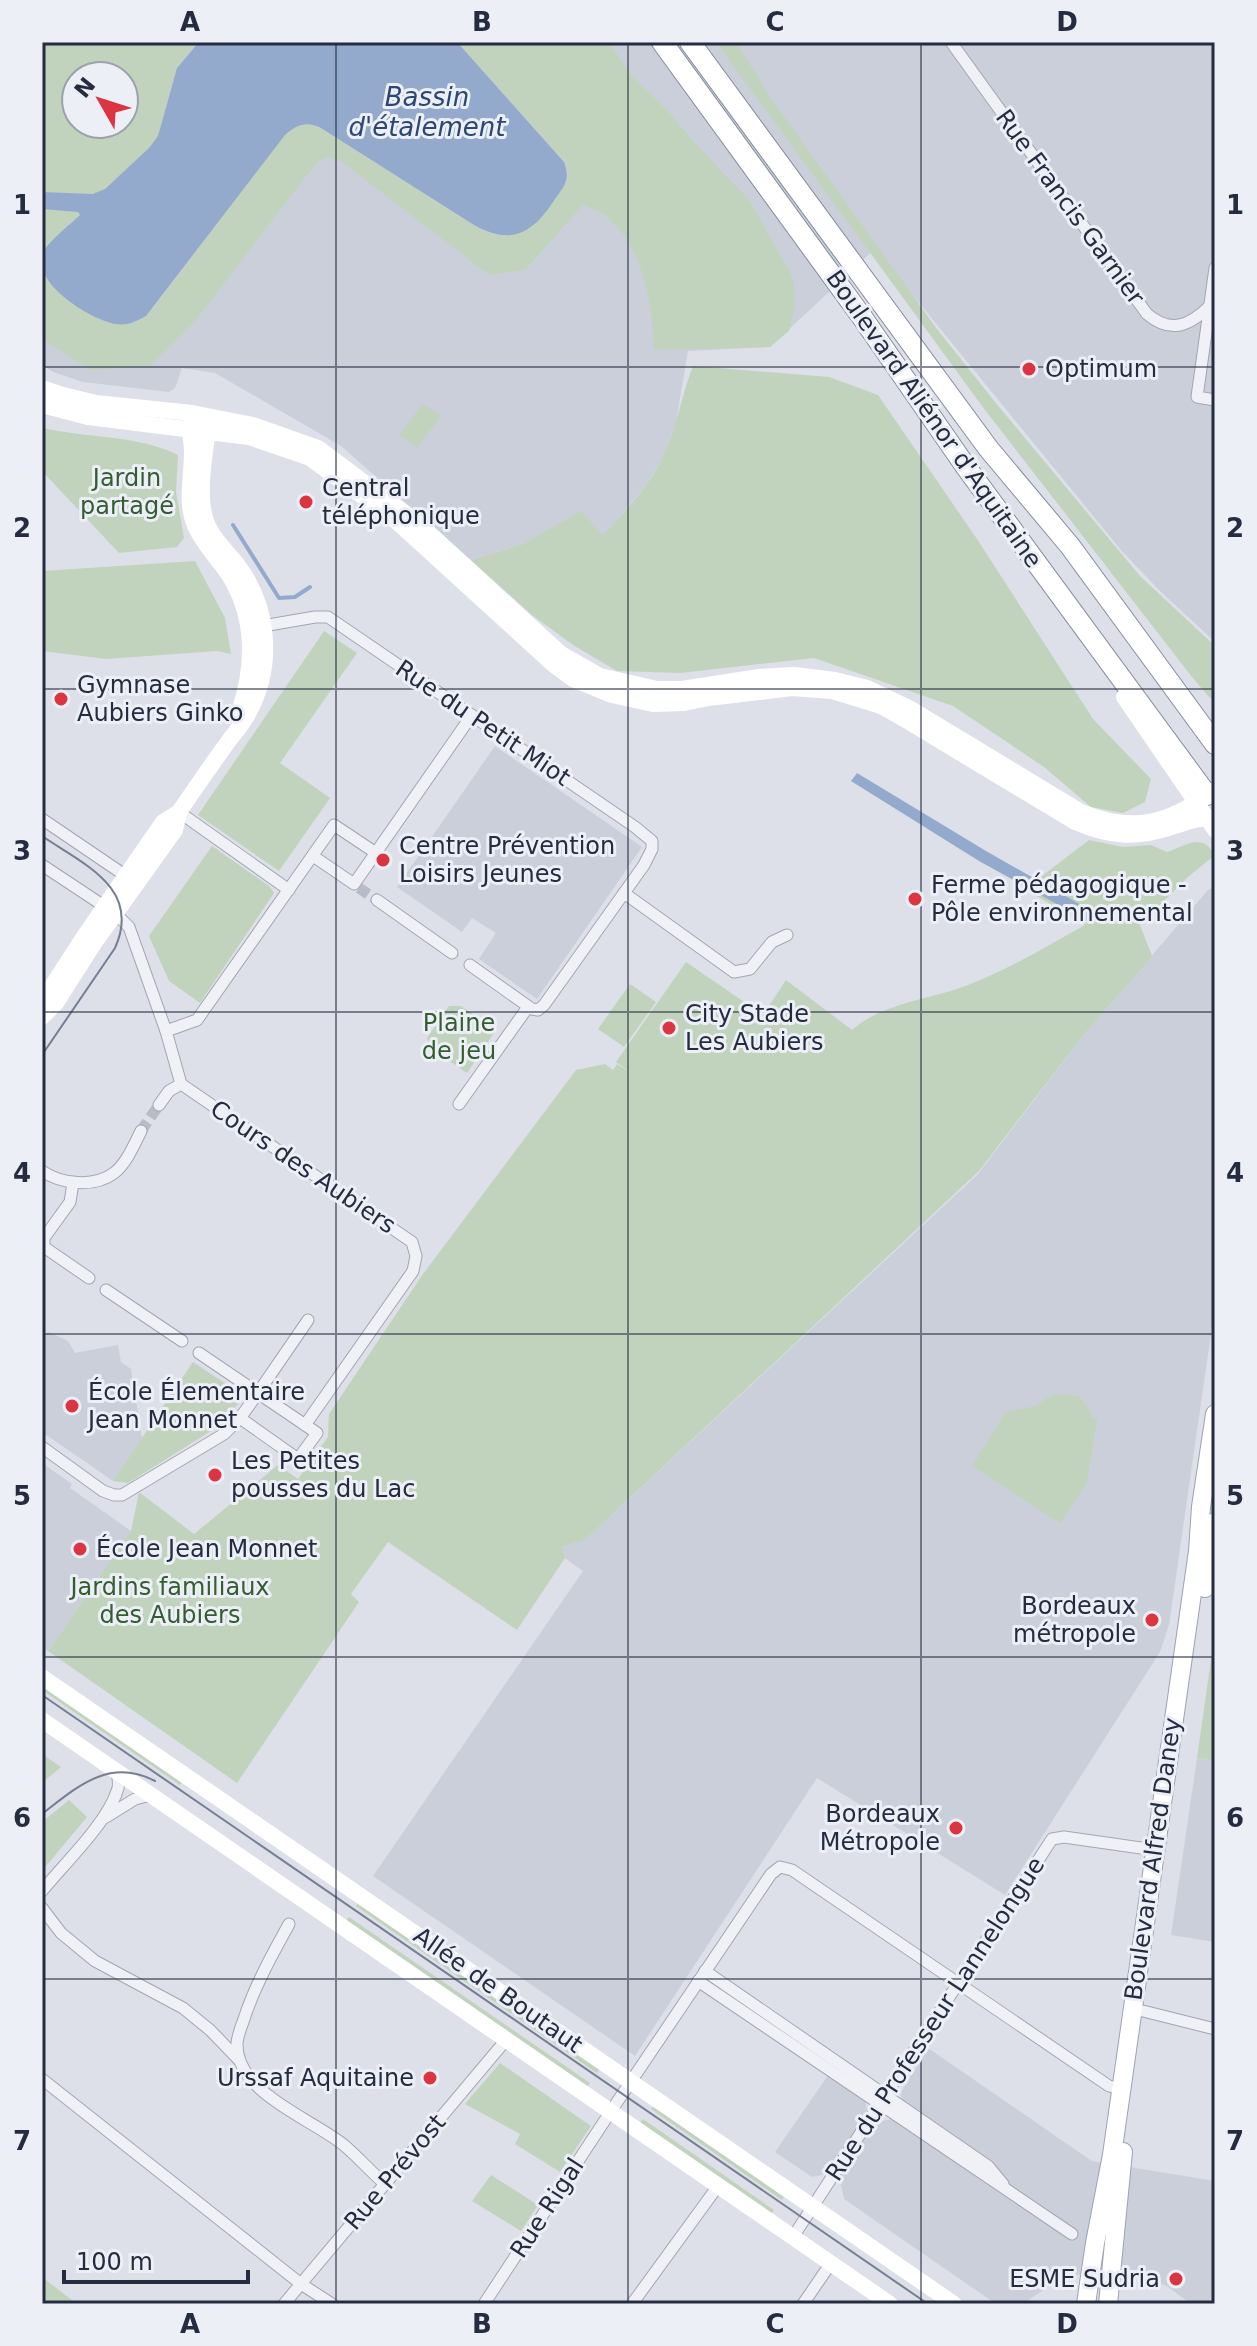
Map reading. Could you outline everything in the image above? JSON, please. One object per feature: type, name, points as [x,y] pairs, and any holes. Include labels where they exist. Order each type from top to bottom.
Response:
[{"type":"highway","name":"Boulevard Aliénor d'Aquitaine","points":[[662,42],[862,317],[966,467],[1143,707],[1210,809]]},
{"type":"highway","name":"Boulevard Aliénor d'Aquitaine","points":[[690,42],[1008,473],[1070,546],[1208,726],[1215,744]]},
{"type":"highway","points":[[1008,473],[1215,761]]},
{"type":"main road","name":"Boulevard Alfred Daney","points":[[1086,2304],[1121,2089],[1215,1414]]},
{"type":"main road","name":"Boulevard Alfred Daney","points":[[1108,2304],[1123,2156],[1215,1525]]},
{"type":"street","name":"Rue Francis Garnier","points":[[951,42],[1147,314],[1158,323],[1170,326],[1197,318],[1210,306]]},
{"type":"street","points":[[1215,268],[1197,397],[1215,400]]},
{"type":"street","points":[[42,388],[96,403],[191,421],[270,429],[318,448],[418,523],[561,654],[600,676],[657,689],[682,689],[794,675],[835,680],[867,688],[911,709],[1099,820],[1130,825],[1210,809]]},
{"type":"street","points":[[42,405],[88,417],[191,421]]},
{"type":"street","points":[[42,1007],[46,995],[111,910],[130,894],[175,830],[179,812],[249,713],[258,689],[265,646],[241,596],[203,541],[189,506],[191,421]]},
{"type":"street","points":[[209,424],[203,480],[205,520],[254,590],[257,627]]},
{"type":"street","name":"Rue du Petit Miot","points":[[257,627],[328,617],[652,841],[650,857],[544,1005],[538,1010],[528,1007]]},
{"type":"street","points":[[313,856],[356,886],[472,715]]},
{"type":"street","points":[[42,1017],[56,1003],[95,942],[126,876],[163,822],[179,812]]},
{"type":"street","points":[[179,812],[289,890]]},
{"type":"street","points":[[42,819],[126,876],[130,894]]},
{"type":"street","points":[[166,1031],[197,1020],[334,825],[376,853]]},
{"type":"street","points":[[42,865],[111,910],[129,927],[166,1031],[181,1084],[169,1091],[159,1105]]},
{"type":"street","points":[[624,893],[734,972],[750,969],[772,942],[787,935]]},
{"type":"street","points":[[377,900],[452,953]]},
{"type":"street","points":[[459,1104],[528,1007],[470,965]]},
{"type":"street","name":"Cours des Aubiers","points":[[181,1084],[412,1242],[416,1256],[413,1271],[305,1425]]},
{"type":"street","points":[[42,1171],[54,1179],[73,1183],[101,1180],[114,1173],[125,1160],[141,1131]]},
{"type":"street","points":[[73,1183],[70,1202],[44,1238],[44,1247],[89,1278]]},
{"type":"street","points":[[106,1290],[182,1341]]},
{"type":"street","points":[[42,1447],[103,1491],[122,1495],[224,1434],[240,1418],[308,1320]]},
{"type":"street","points":[[199,1353],[317,1433],[298,1459],[240,1418]]},
{"type":"street","points":[[1198,1543],[1215,1525],[1208,1509],[1215,1451]]},
{"type":"street","name":"Allée de Boutaut","points":[[42,1677],[954,2304]]},
{"type":"street","name":"Allée de Boutaut","points":[[42,1720],[890,2304]]},
{"type":"street","points":[[42,1891],[102,1819],[117,1793],[117,1772]]},
{"type":"street","points":[[102,1819],[129,1802],[151,1795]]},
{"type":"street","name":"Rue du Professeur Lannelongue","points":[[793,2237],[1052,1839],[1064,1837],[1155,1850]]},
{"type":"street","name":"Rue Rigal","points":[[484,2304],[771,1874],[780,1867],[792,1870],[959,1983]]},
{"type":"street","points":[[42,1908],[61,1933],[95,1961],[183,2008],[242,2063]]},
{"type":"street","points":[[289,1924],[254,1990],[238,2035],[237,2047],[242,2063],[263,2093],[344,2144],[385,2184]]},
{"type":"street","points":[[702,1976],[882,2101],[988,2166],[1008,2191],[1072,2234]]},
{"type":"street","points":[[959,1983],[1109,2086],[1121,2089]]},
{"type":"street","points":[[1143,2011],[1215,2029]]},
{"type":"street","name":"Rue Prévost","points":[[284,2304],[506,2040]]},
{"type":"street","points":[[42,2079],[301,2284],[332,2304]]},
{"type":"street","points":[[632,2304],[718,2186]]},
{"type":"street","points":[[803,2304],[831,2263]]},
{"type":"shaded area","points":[[42,42],[1215,42],[1215,642],[1121,550],[875,249],[770,347],[688,351],[676,422],[663,458],[646,485],[603,537],[550,530],[523,544],[471,560],[341,446],[215,373],[182,368],[175,388],[169,392],[83,382],[42,365]]},
{"type":"shaded area","points":[[495,746],[642,847],[537,999],[479,959],[496,933],[472,918],[462,932],[397,887]]},
{"type":"shaded area","points":[[1215,887],[1215,1306],[1169,1625],[1160,1652],[1005,1895],[817,1778],[635,2056],[373,1876],[583,1571],[565,1558],[562,1547],[587,1538],[978,1174],[1082,1037],[1208,890]]},
{"type":"shaded area","name":"École Élementaire Jean Monnet","points":[[49,1332],[68,1341],[75,1353],[118,1345],[121,1362],[131,1369],[142,1438],[113,1481],[42,1432],[42,1335]]},
{"type":"shaded area","name":"École Jean Monnet","points":[[42,1463],[72,1484],[70,1488],[131,1531],[48,1651],[42,1647]]},
{"type":"shaded area","points":[[1197,1758],[1215,1761],[1215,1942],[1171,1935]]},
{"type":"shaded area","points":[[928,2048],[1092,2161],[1215,2181],[1215,2304],[1191,2304],[1167,2286],[1132,2273],[1076,2275],[1046,2288],[1023,2304],[996,2304],[844,2199],[841,2185],[826,2174],[812,2177],[775,2152],[829,2074],[865,2099],[867,2110],[882,2121],[893,2119],[902,2102],[901,2092]]},
{"type":"green space","points":[[46,42],[199,42],[185,57],[173,80],[158,137],[149,148],[105,189],[93,194],[42,192],[42,48]]},
{"type":"green space","points":[[457,42],[609,42],[631,75],[749,200],[793,278],[795,307],[789,331],[770,347],[654,350],[644,278],[629,243],[604,214],[583,205],[525,270],[489,275],[342,162],[330,157],[319,161],[196,320],[150,366],[91,370],[42,339],[42,259],[45,276],[51,285],[130,324],[146,316],[285,134],[302,125],[321,128],[473,225],[499,235],[567,182],[568,173],[564,161]]},
{"type":"green space","points":[[716,42],[736,42],[772,100],[937,329],[1140,576],[1215,646],[1215,700],[1192,677],[985,410]]},
{"type":"green space","points":[[42,209],[78,212],[81,215],[48,246],[42,256]]},
{"type":"green space","points":[[693,366],[829,377],[878,395],[977,539],[1093,719],[1151,779],[1145,802],[1123,813],[1091,807],[1044,767],[953,706],[814,658],[680,673],[617,671],[573,645],[532,615],[471,560],[523,544],[581,511],[603,536],[658,467],[672,434]]},
{"type":"green space","points":[[423,404],[441,416],[417,448],[399,435]]},
{"type":"green space","name":"Jardin partagé","points":[[43,428],[129,440],[178,455],[176,492],[184,538],[177,547],[119,553],[42,471]]},
{"type":"green space","points":[[195,561],[225,618],[231,654],[217,651],[106,659],[42,651],[42,571]]},
{"type":"green space","points":[[324,631],[357,653],[280,763],[330,798],[279,871],[198,815]]},
{"type":"green space","name":"Jardins familiaux des Aubiers","points":[[1089,840],[1123,847],[1151,845],[1167,852],[1199,842],[1215,855],[1140,925],[1152,956],[1082,1037],[979,1171],[586,1539],[562,1547],[565,1558],[517,1630],[388,1542],[351,1594],[359,1602],[237,1783],[48,1651],[131,1531],[139,1492],[194,1534],[278,1465],[298,1479],[328,1437],[329,1414],[423,1274],[576,1070],[605,1064],[613,1070],[617,1064],[631,1073],[616,1062],[686,962],[763,1015],[786,980],[852,1030],[893,1007],[983,979],[1085,925],[1025,889]]},
{"type":"green space","points":[[212,846],[269,886],[274,893],[200,1003],[169,981],[149,936]]},
{"type":"green space","points":[[630,984],[656,1002],[624,1047],[598,1029]]},
{"type":"green space","name":"Plaine de jeu","points":[[449,1006],[461,1006],[496,1030],[467,1073],[435,1051],[427,1038]]},
{"type":"green space","points":[[193,1362],[241,1394],[240,1402],[214,1429],[128,1483],[113,1481]]},
{"type":"green space","points":[[1058,1394],[1079,1396],[1092,1418],[1097,1419],[1087,1482],[1060,1523],[972,1466],[1006,1412],[1035,1406]]},
{"type":"green space","points":[[1215,1631],[1215,1761],[1197,1758]]},
{"type":"green space","points":[[42,1684],[183,1781],[180,1785],[42,1690]]},
{"type":"green space","points":[[42,1754],[61,1767],[42,1783]]},
{"type":"green space","points":[[69,1800],[87,1817],[42,1871],[42,1822]]},
{"type":"green space","points":[[359,1902],[600,2068],[597,2073],[356,1906]]},
{"type":"green space","points":[[349,1917],[590,2083],[587,2087],[346,1921]]},
{"type":"green space","points":[[500,2063],[591,2126],[560,2172],[515,2144],[520,2134],[465,2104]]},
{"type":"green space","points":[[654,2105],[785,2195],[782,2200],[651,2109]]},
{"type":"green space","points":[[643,2119],[774,2210],[771,2215],[640,2123]]},
{"type":"green space","points":[[491,2175],[538,2205],[521,2231],[472,2201]]},
{"type":"green space","points":[[42,2277],[77,2304],[42,2304]]},
{"type":"water","name":"Bassin d'étalement","points":[[199,42],[457,42],[564,162],[567,174],[565,183],[545,213],[528,229],[509,235],[498,234],[474,225],[321,128],[302,125],[285,135],[146,316],[116,324],[93,316],[56,290],[42,267],[44,251],[80,215],[78,212],[42,209],[42,192],[93,194],[105,189],[149,148],[158,136],[177,68]]},
{"type":"water","points":[[857,773],[1097,914],[1091,923],[979,861],[851,781]]},
{"type":"waterway","points":[[233,525],[279,598],[295,597],[310,587]]},
{"type":"tunnel","points":[[359,888],[377,900]]},
{"type":"tunnel","points":[[141,1131],[159,1105]]},
{"type":"tram line","points":[[42,836],[104,880],[115,894],[121,909],[121,927],[115,948],[42,1055]]},
{"type":"tram line","points":[[42,1695],[928,2304]]},
{"type":"tram line","points":[[42,1814],[94,1778],[123,1772],[155,1781]]},
{"type":"place","name":"Optimum","points":[[1029,369]]},
{"type":"place","name":"Central téléphonique","points":[[306,502]]},
{"type":"place","name":"Gymnase Aubiers Ginko","points":[[61,699]]},
{"type":"place","name":"Centre Prévention Loisirs Jeunes","points":[[383,860]]},
{"type":"place","name":"Ferme pédagogique - Pôle environnemental","points":[[915,899]]},
{"type":"place","name":"City Stade Les Aubiers","points":[[669,1028]]},
{"type":"place","name":"École Élementaire Jean Monnet","points":[[72,1406]]},
{"type":"place","name":"Les Petites pousses du Lac","points":[[215,1475]]},
{"type":"place","name":"École Jean Monnet","points":[[80,1549]]},
{"type":"place","name":"Bordeaux métropole","points":[[1152,1620]]},
{"type":"place","name":"Bordeaux Métropole","points":[[956,1828]]},
{"type":"place","name":"Urssaf Aquitaine","points":[[430,2078]]},
{"type":"place","name":"ESME Sudria","points":[[1176,2279]]}]
